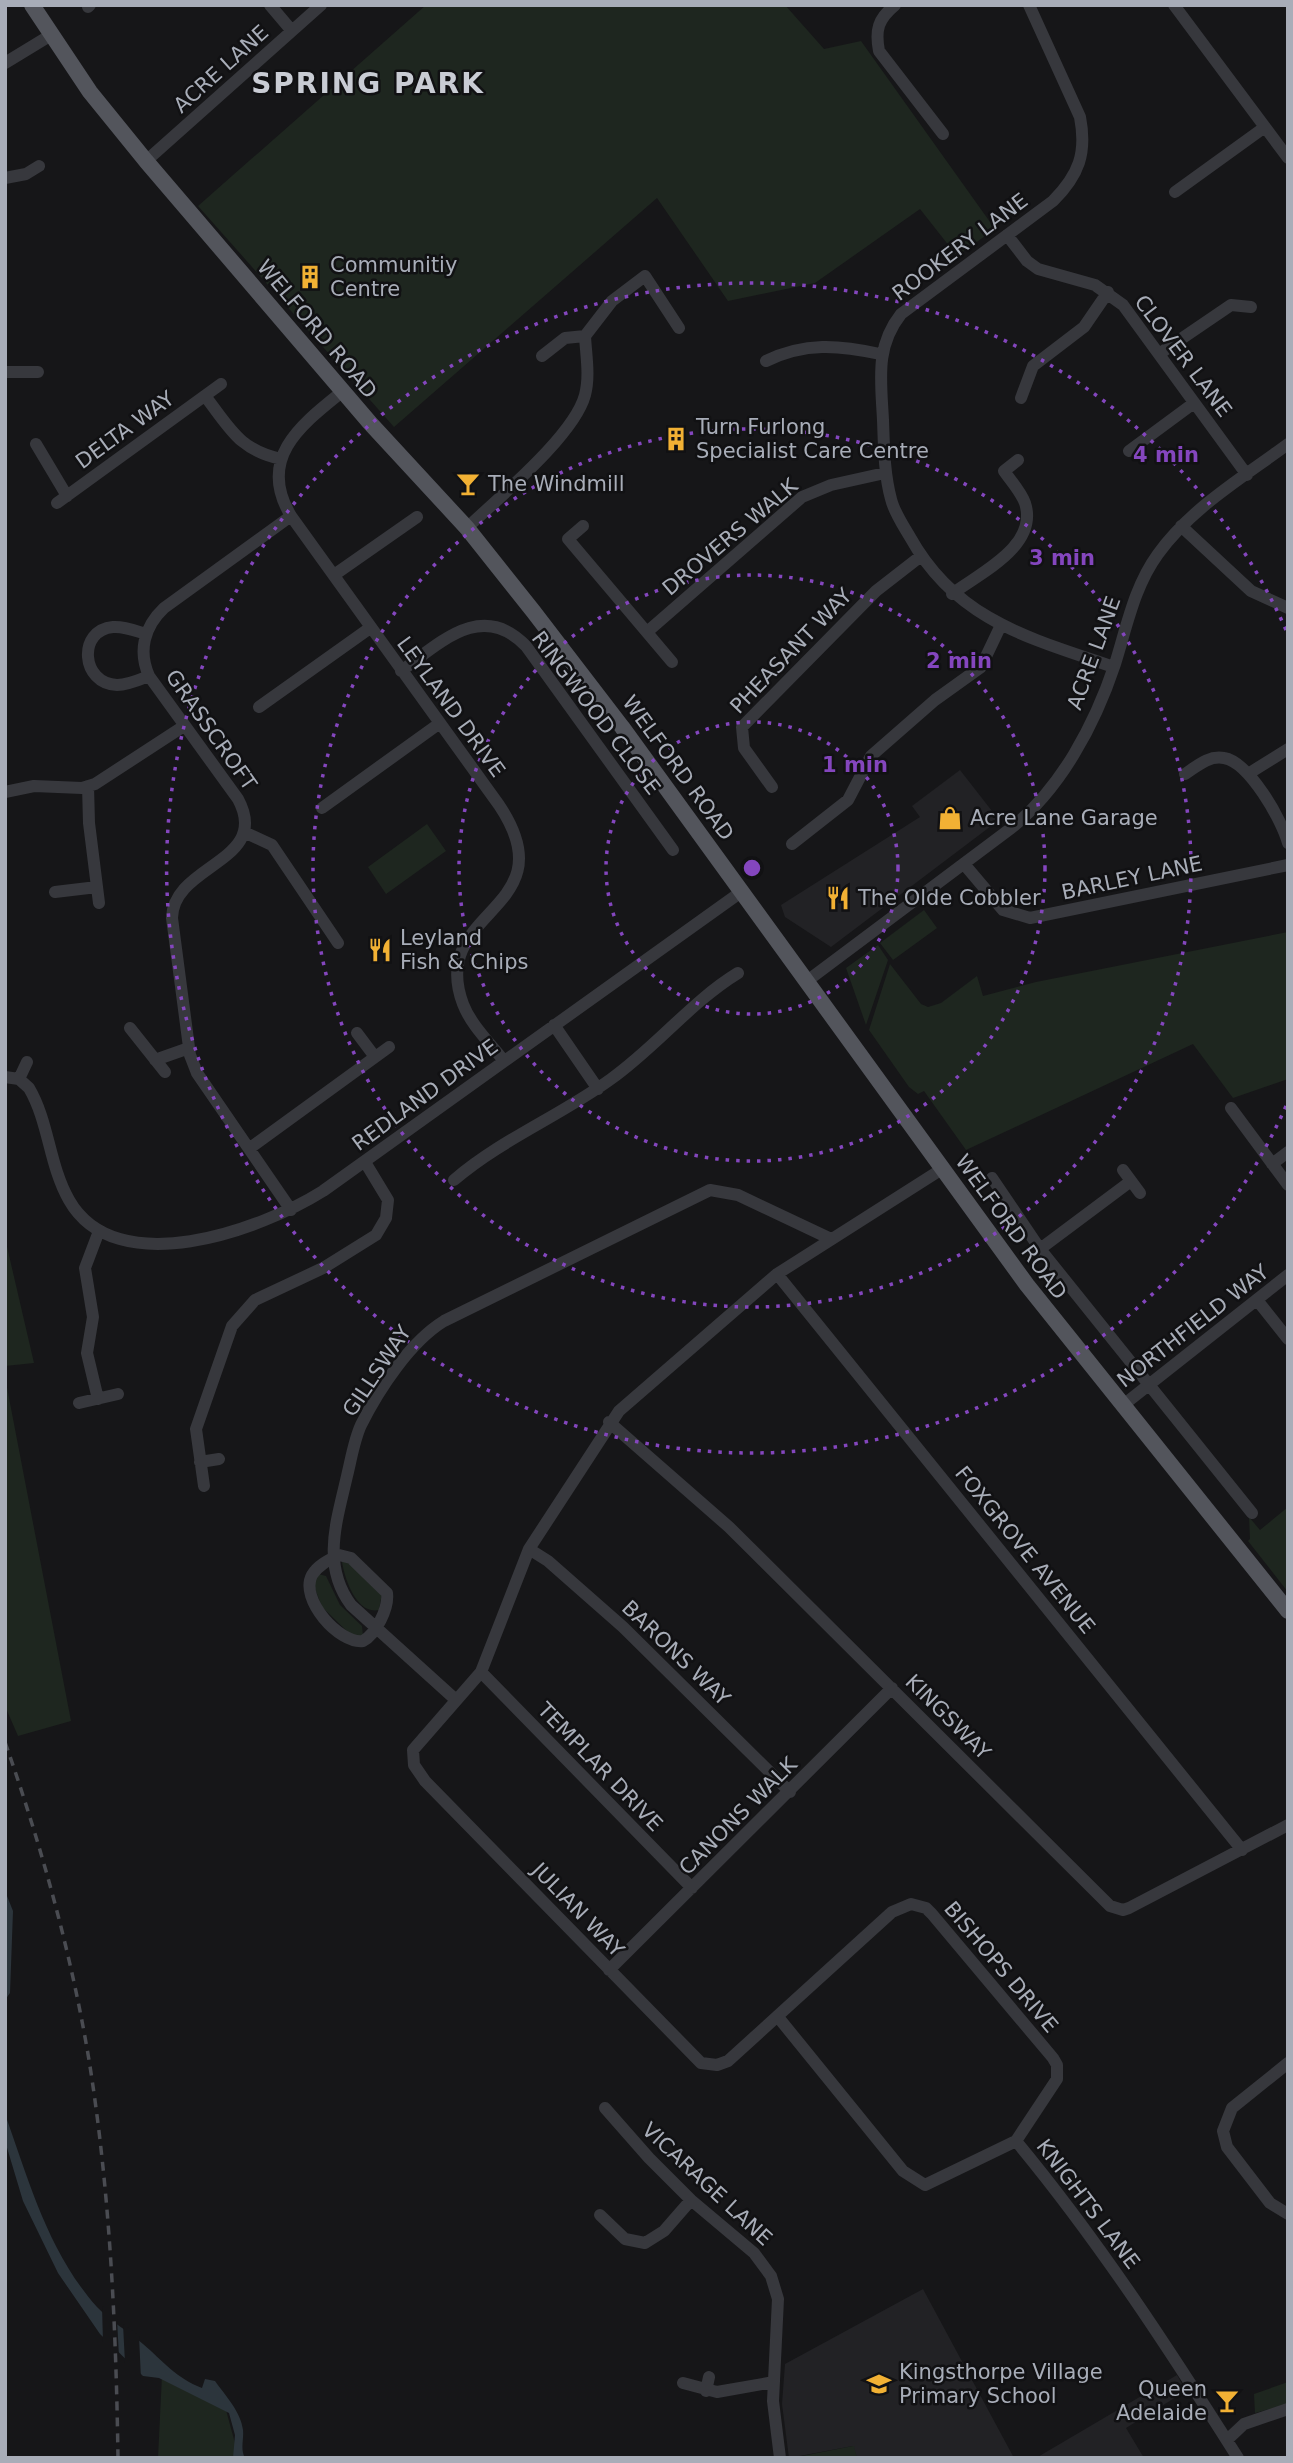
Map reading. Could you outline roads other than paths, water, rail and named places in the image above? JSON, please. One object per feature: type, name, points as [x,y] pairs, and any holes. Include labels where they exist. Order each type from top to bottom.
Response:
[{"type":"main road","name":"WELFORD ROAD","points":[[32,5],[90,92],[146,161],[343,391],[467,528],[615,717],[942,1169],[1122,1406],[1288,1611]]},
{"type":"street","points":[[270,5],[292,31]]},
{"type":"street","name":"ACRE LANE","points":[[146,161],[321,5]]},
{"type":"street","points":[[895,5],[878,22],[878,51],[943,134]]},
{"type":"street","name":"ROOKERY LANE","points":[[1029,5],[1073,98],[1083,136],[1083,153],[1072,182],[1054,201],[901,314],[889,329],[880,354],[885,473],[891,502],[921,556],[952,594],[1002,625],[1114,667]]},
{"type":"street","points":[[1174,5],[1288,158]]},
{"type":"street","points":[[5,63],[51,35]]},
{"type":"street","points":[[1175,192],[1265,127]]},
{"type":"street","points":[[5,177],[26,174],[39,166]]},
{"type":"street","name":"CLOVER LANE","points":[[1007,235],[1027,261],[1038,269],[1095,285],[1123,305],[1247,474]]},
{"type":"street","points":[[467,528],[543,454],[577,415],[587,377],[585,336],[612,301],[645,276],[679,328]]},
{"type":"street","points":[[1021,398],[1032,366],[1084,327],[1108,292]]},
{"type":"street","points":[[1159,354],[1231,305],[1251,307]]},
{"type":"street","points":[[542,356],[565,338],[585,336]]},
{"type":"street","points":[[766,361],[798,349],[825,345],[880,354]]},
{"type":"street","points":[[5,372],[38,372]]},
{"type":"street","name":"DELTA WAY","points":[[36,444],[62,500],[221,384]]},
{"type":"street","points":[[281,459],[297,429],[343,391]]},
{"type":"street","name":"DELTA WAY","points":[[205,396],[240,442],[255,452],[281,459]]},
{"type":"street","points":[[1129,451],[1194,403]]},
{"type":"street","name":"ACRE LANE","points":[[807,982],[1025,817],[1047,793],[1073,754],[1114,667],[1144,577],[1181,526],[1288,444]]},
{"type":"street","name":"LEYLAND DRIVE","points":[[281,459],[281,490],[291,516],[508,819],[517,843],[518,866],[512,886],[501,903],[468,936],[461,950],[458,969],[460,992],[468,1014],[504,1060]]},
{"type":"street","points":[[952,594],[1013,549],[1025,532],[1026,506],[1004,471],[1018,460]]},
{"type":"street","name":"DROVERS WALK","points":[[647,632],[802,497],[831,485],[885,473]]},
{"type":"street","points":[[149,676],[126,684],[109,684],[95,676],[87,656],[90,642],[105,629],[118,626],[146,634],[163,608],[291,516]]},
{"type":"street","points":[[334,575],[417,517]]},
{"type":"street","points":[[583,526],[568,539],[672,662]]},
{"type":"street","points":[[1181,526],[1251,591],[1288,608]]},
{"type":"street","name":"PHEASANT WAY","points":[[772,787],[744,747],[742,727],[876,591],[921,556]]},
{"type":"street","points":[[792,844],[848,800],[871,755],[935,700],[981,667],[1002,625]]},
{"type":"street","name":"RINGWOOD CLOSE","points":[[401,671],[463,629],[489,626],[513,634],[526,646],[673,850]]},
{"type":"street","points":[[259,707],[370,628]]},
{"type":"street","name":"GRASSCROFT","points":[[146,634],[143,656],[149,676],[238,799],[245,816],[244,831]]},
{"type":"street","points":[[322,808],[440,723]]},
{"type":"street","points":[[5,792],[34,786],[88,786],[184,726]]},
{"type":"street","points":[[1248,774],[1288,749]]},
{"type":"street","points":[[1185,774],[1201,763],[1217,757],[1233,760],[1248,774],[1279,818],[1288,843]]},
{"type":"street","points":[[88,786],[89,823],[100,903]]},
{"type":"street","points":[[291,1210],[197,1073],[189,1048],[172,918],[173,904],[184,887],[236,847],[244,831],[272,845],[338,943]]},
{"type":"street","name":"BARLEY LANE","points":[[964,864],[1003,910],[1030,918],[1288,865]]},
{"type":"street","points":[[55,892],[97,887]]},
{"type":"street","name":"REDLAND DRIVE","points":[[19,1080],[33,1093],[59,1181],[69,1200],[79,1214],[99,1231],[136,1243],[173,1242],[228,1232],[291,1210],[365,1162],[741,892]]},
{"type":"street","points":[[454,1180],[485,1153],[546,1122],[598,1089],[653,1047],[718,986],[738,973]]},
{"type":"street","points":[[554,1025],[598,1089]]},
{"type":"street","points":[[130,1028],[165,1072]]},
{"type":"street","points":[[357,1033],[375,1057]]},
{"type":"street","points":[[250,1148],[389,1047]]},
{"type":"street","points":[[155,1059],[189,1048]]},
{"type":"street","points":[[5,1077],[19,1080],[27,1062]]},
{"type":"street","points":[[1231,1108],[1288,1185]]},
{"type":"street","points":[[1272,1164],[1288,1152]]},
{"type":"street","points":[[204,1486],[195,1436],[198,1420],[217,1376],[228,1337],[239,1316],[260,1297],[345,1256],[382,1228],[388,1200],[365,1162]]},
{"type":"street","points":[[456,1700],[481,1672],[529,1549],[609,1422],[629,1401],[777,1274],[942,1169]]},
{"type":"street","points":[[1123,1170],[1140,1193]]},
{"type":"street","name":"WELFORD ROAD","points":[[992,1178],[1040,1249],[1252,1513]]},
{"type":"street","points":[[1040,1249],[1131,1181]]},
{"type":"street","name":"GILLSWAY","points":[[456,1700],[375,1628],[342,1593],[333,1558],[334,1532],[362,1423],[410,1350],[427,1332],[710,1191],[738,1195],[831,1239]]},
{"type":"street","points":[[98,1399],[87,1353],[93,1317],[85,1268],[99,1231]]},
{"type":"street","name":"FOXGROVE AVENUE","points":[[777,1274],[1242,1850]]},
{"type":"street","name":"NORTHFIELD WAY","points":[[1122,1406],[1288,1275]]},
{"type":"street","points":[[1257,1300],[1288,1339]]},
{"type":"street","points":[[79,1404],[118,1394]]},
{"type":"street","name":"KINGSWAY","points":[[609,1422],[729,1527],[1115,1909],[1129,1908],[1288,1825]]},
{"type":"street","points":[[200,1462],[219,1459]]},
{"type":"street","name":"BARONS WAY","points":[[529,1549],[548,1561],[623,1627],[790,1792]]},
{"type":"street","points":[[348,1556],[385,1590],[387,1604],[366,1640],[354,1642],[317,1608],[311,1594],[310,1580],[316,1570],[333,1558],[348,1556]]},
{"type":"street","name":"TEMPLAR DRIVE","points":[[481,1672],[692,1888]]},
{"type":"street","name":"CANONS WALK","points":[[609,1970],[892,1688]]},
{"type":"street","name":"JULIAN WAY","points":[[456,1700],[415,1745],[413,1761],[420,1775],[695,2058],[712,2066]]},
{"type":"street","name":"BISHOPS DRIVE","points":[[712,2066],[728,2061],[892,1912],[911,1904],[926,1908],[1057,2065],[1054,2085],[1016,2141]]},
{"type":"street","name":"KNIGHTS LANE","points":[[778,2017],[875,2138],[918,2183],[932,2183],[1016,2141],[1052,2185],[1163,2339],[1238,2458]]},
{"type":"street","points":[[1288,2063],[1232,2108],[1223,2131],[1227,2147],[1270,2203],[1288,2214]]},
{"type":"street","name":"VICARAGE LANE","points":[[605,2108],[691,2200],[754,2253],[771,2276],[779,2310],[774,2382],[780,2458]]},
{"type":"street","points":[[600,2215],[625,2239],[645,2243],[664,2231],[691,2200]]},
{"type":"street","points":[[706,2391],[709,2377]]},
{"type":"street","points":[[683,2383],[706,2391],[725,2392],[774,2382]]},
{"type":"street","points":[[1227,2440],[1244,2424],[1288,2409]]},
{"type":"railway","points":[[5,1742],[54,1899],[89,2060],[111,2259],[118,2458]]},
{"type":"place","name":"Communitiy Centre","points":[[310,277]]},
{"type":"place","name":"Turn Furlong Specialist Care Centre","points":[[676,439]]},
{"type":"place","name":"The Windmill","points":[[468,484]]},
{"type":"place","name":"Acre Lane Garage","points":[[950,818]]},
{"type":"place","name":"The Olde Cobbler","points":[[838,898]]},
{"type":"place","name":"Leyland Fish & Chips","points":[[380,950]]},
{"type":"place","name":"Kingsthorpe Village Primary School","points":[[879,2384]]},
{"type":"place","name":"Queen Adelaide","points":[[1227,2401]]},
{"type":"district","name":"SPRING PARK","points":[[368,83]]}]
